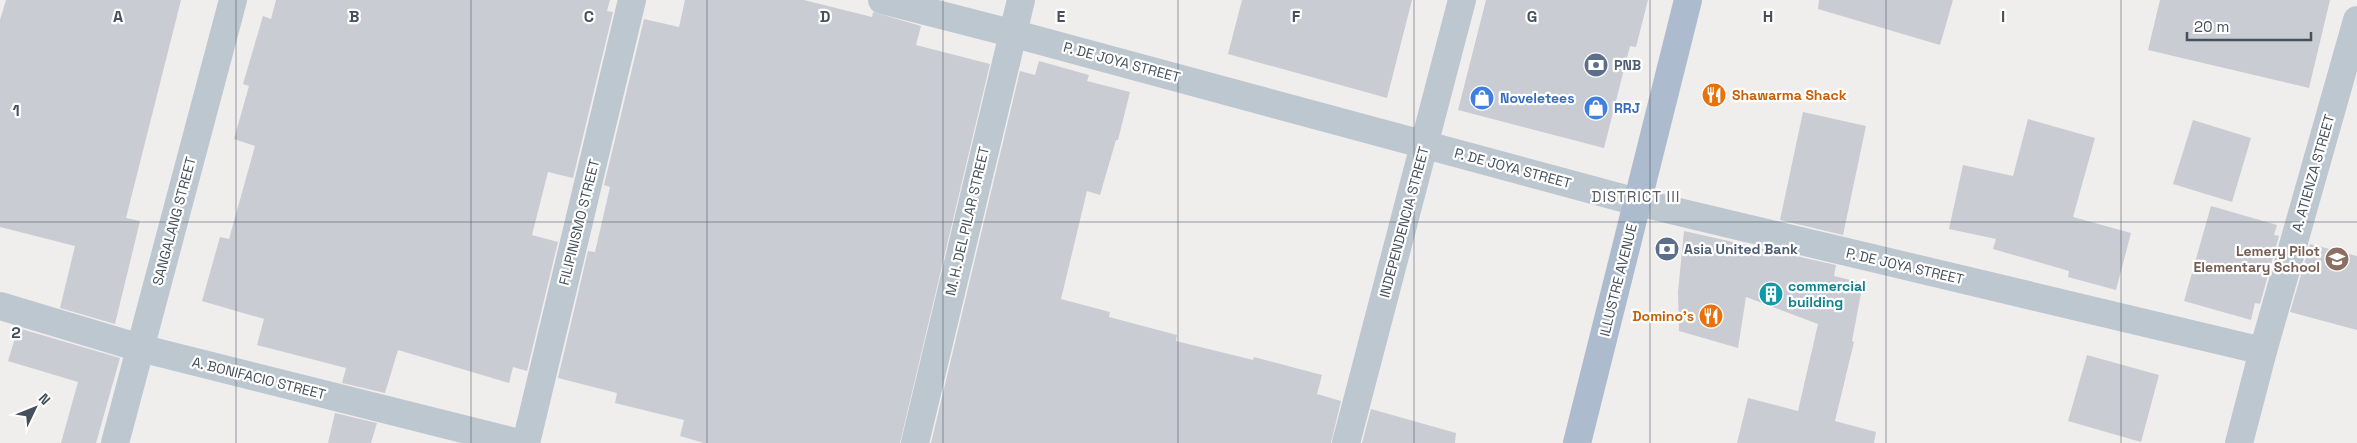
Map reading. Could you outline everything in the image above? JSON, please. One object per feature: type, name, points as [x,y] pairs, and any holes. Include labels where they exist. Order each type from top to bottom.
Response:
[{"type":"main road","name":"ILLUSTRE AVENUE","points":[[1577,443],[1688,0]]},
{"type":"street","name":"SANGALANG STREET","points":[[115,443],[233,0]]},
{"type":"street","name":"FILIPINISMO STREET","points":[[526,443],[632,0]]},
{"type":"street","name":"P. DE JOYA STREET","points":[[882,0],[1011,32],[1637,202],[2263,351]]},
{"type":"street","name":"M. H. DEL PILAR STREET","points":[[915,443],[1020,0]]},
{"type":"street","name":"INDEPENDENCIA STREET","points":[[1346,443],[1462,0]]},
{"type":"street","name":"A. ATIENZA STREET","points":[[2239,443],[2263,351],[2357,20]]},
{"type":"street","name":"A. BONIFACIO STREET","points":[[0,306],[140,348],[519,443]]},
{"type":"building","points":[[6,0],[181,0],[126,218],[140,221],[115,324],[60,308],[75,246],[0,227],[0,20]]},
{"type":"building","points":[[276,0],[610,0],[607,11],[613,12],[573,178],[548,172],[532,235],[558,242],[527,371],[513,367],[509,383],[398,350],[385,393],[342,383],[346,368],[257,345],[264,319],[202,301],[220,237],[229,239],[255,146],[234,139],[249,86],[243,84],[263,16],[271,19]]},
{"type":"building","points":[[685,0],[804,0],[872,17],[873,12],[921,26],[916,45],[990,64],[900,443],[704,443],[680,436],[684,420],[615,403],[617,393],[558,378],[588,251],[595,252],[610,187],[604,185],[644,19],[679,27]]},
{"type":"building","points":[[1242,0],[1412,0],[1387,98],[1228,54]]},
{"type":"building","points":[[1486,0],[1648,0],[1636,47],[1630,46],[1604,148],[1458,110]]},
{"type":"building","points":[[1819,0],[1953,0],[1940,45],[1818,9]]},
{"type":"building","points":[[2160,0],[2330,0],[2309,88],[2148,50]]},
{"type":"building","points":[[1039,61],[1089,75],[1087,81],[1130,92],[1118,140],[1116,140],[1100,195],[1087,191],[1061,299],[1110,312],[1109,317],[1177,335],[1176,341],[1253,360],[1254,357],[1322,375],[1317,394],[1341,401],[1331,443],[931,443],[1020,71],[1035,75]]},
{"type":"building","points":[[1803,112],[1866,126],[1843,235],[1780,220]]},
{"type":"building","points":[[2028,119],[2095,138],[2073,217],[2131,233],[2116,290],[2068,277],[2069,271],[1993,249],[1996,239],[1949,229],[1963,165],[2013,176]]},
{"type":"building","points":[[2193,120],[2251,138],[2232,202],[2173,184]]},
{"type":"building","points":[[2211,206],[2277,225],[2274,235],[2279,236],[2260,304],[2255,303],[2251,320],[2184,301]]},
{"type":"building","points":[[1684,231],[1836,265],[1834,276],[1863,283],[1852,341],[1854,342],[1835,421],[1876,432],[1874,443],[1737,443],[1748,398],[1798,411],[1818,324],[1746,297],[1738,348],[1679,331],[1678,292]]},
{"type":"building","points":[[2310,244],[2357,256],[2357,330],[2290,312]]},
{"type":"building","points":[[18,328],[120,358],[96,443],[61,443],[78,382],[8,361]]},
{"type":"building","points":[[2087,355],[2159,375],[2141,442],[2068,421]]},
{"type":"building","points":[[1371,409],[1456,433],[1455,443],[1362,443]]},
{"type":"building","points":[[335,413],[377,423],[371,443],[328,443]]},
{"type":"place","name":"PNB","points":[[1596,65]]},
{"type":"place","name":"Shawarma Shack","points":[[1714,95]]},
{"type":"place","name":"Noveletees","points":[[1482,98]]},
{"type":"place","name":"RRJ","points":[[1596,108]]},
{"type":"place","name":"Asia United Bank","points":[[1667,249]]},
{"type":"place","name":"Lemery Pilot Elementary School","points":[[2337,259]]},
{"type":"place","name":"commercial building","points":[[1771,294]]},
{"type":"place","name":"Domino's","points":[[1711,316]]},
{"type":"district","name":"DISTRICT III","points":[[1636,196]]}]
